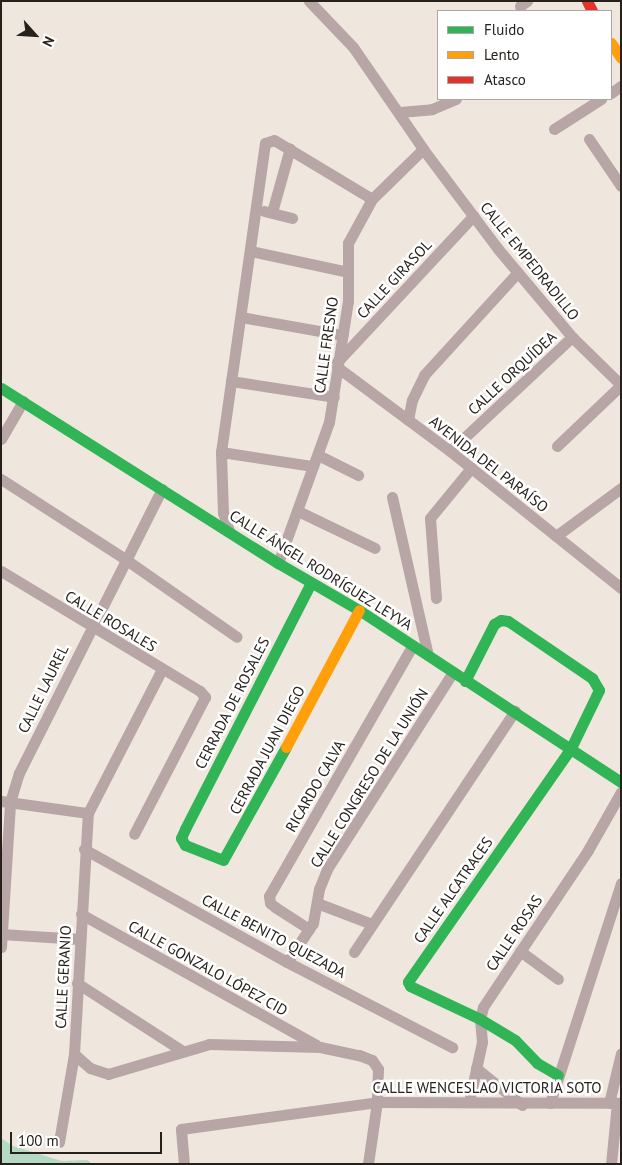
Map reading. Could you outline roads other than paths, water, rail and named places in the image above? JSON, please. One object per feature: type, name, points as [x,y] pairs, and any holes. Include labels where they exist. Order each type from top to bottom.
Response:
[{"type":"street","name":"CALLE EMPEDRADILLO","points":[[309,1],[353,47],[400,112],[423,149],[518,272],[572,337],[621,385]]},
{"type":"street","points":[[612,44],[621,58]]},
{"type":"street","points":[[400,112],[432,109],[454,100]]},
{"type":"street","points":[[554,129],[599,100]]},
{"type":"street","points":[[229,531],[223,513],[221,452],[265,143],[274,140],[290,148],[372,198]]},
{"type":"street","points":[[588,140],[621,186]]},
{"type":"street","points":[[272,212],[290,148]]},
{"type":"street","name":"CALLE FRESNO","points":[[278,563],[316,460],[334,397],[348,272],[348,243],[372,198],[423,149]]},
{"type":"street","points":[[257,209],[292,218]]},
{"type":"street","name":"CALLE GIRASOL","points":[[337,364],[473,216]]},
{"type":"street","points":[[251,251],[348,272]]},
{"type":"street","points":[[408,420],[412,400],[424,375],[518,272]]},
{"type":"street","points":[[241,317],[342,335]]},
{"type":"street","name":"CALLE ORQUÍDEA","points":[[450,451],[572,337]]},
{"type":"street","name":"AVENIDA DEL PARAÍSO","points":[[337,364],[450,451],[621,588]]},
{"type":"street","points":[[231,381],[334,397]]},
{"type":"street","points":[[557,446],[621,385]]},
{"type":"street","name":"CALLE ÁNGEL RODRÍGUEZ LEYVA","points":[[1,388],[278,563],[359,610],[465,681],[572,748],[621,782]]},
{"type":"street","points":[[1,439],[23,401]]},
{"type":"street","points":[[221,452],[316,460],[358,475]]},
{"type":"street","points":[[436,598],[430,518],[471,468]]},
{"type":"street","points":[[1,479],[125,559],[237,637]]},
{"type":"street","points":[[556,536],[621,488]]},
{"type":"street","name":"CALLE LAUREL","points":[[1,947],[6,802],[90,627],[162,489]]},
{"type":"street","points":[[392,497],[428,655]]},
{"type":"street","points":[[298,511],[375,548]]},
{"type":"street","name":"CALLE ROSALES","points":[[1,571],[90,627],[200,691],[205,697],[134,834]]},
{"type":"street","name":"CERRADA DE ROSALES","points":[[181,838],[311,583]]},
{"type":"street","name":"CERRADA JUAN DIEGO","points":[[181,838],[185,845],[216,858],[223,860],[229,854],[359,610]]},
{"type":"street","points":[[465,681],[494,624],[501,620],[508,621],[592,678],[599,690],[572,748]]},
{"type":"street","name":"RICARDO CALVA","points":[[309,929],[274,907],[269,896],[413,645]]},
{"type":"street","points":[[6,802],[88,812],[162,669]]},
{"type":"street","name":"CALLE CONGRESO DE LA UNIÓN","points":[[287,962],[309,929],[327,869],[453,672]]},
{"type":"street","points":[[354,952],[515,711]]},
{"type":"street","name":"CALLE ALCATRACES","points":[[480,1019],[410,986],[408,982],[572,748]]},
{"type":"street","name":"CALLE ROSAS","points":[[469,1102],[482,1042],[480,1019],[483,1007],[588,850],[621,792]]},
{"type":"street","name":"CALLE GERANIO","points":[[59,1142],[74,1054],[84,849],[88,812]]},
{"type":"street","name":"CALLE BENITO QUEZADA","points":[[84,849],[287,962],[452,1047]]},
{"type":"street","points":[[550,1103],[621,882]]},
{"type":"street","points":[[317,903],[372,924]]},
{"type":"street","name":"CALLE GONZALO LÓPEZ CID","points":[[81,914],[320,1047]]},
{"type":"street","points":[[2,934],[80,939]]},
{"type":"street","points":[[520,951],[558,979]]},
{"type":"street","points":[[77,983],[181,1050]]},
{"type":"street","points":[[480,1019],[515,1040],[526,1048],[537,1063],[558,1075]]},
{"type":"street","points":[[74,1054],[90,1068],[108,1074],[181,1050],[245,1043],[320,1047],[372,1060],[378,1069],[377,1102],[368,1164]]},
{"type":"street","points":[[611,1164],[621,1053]]},
{"type":"street","points":[[476,1068],[522,1104]]},
{"type":"street","name":"CALLE WENCESLAO VICTORIA SOTO","points":[[184,1164],[181,1129],[377,1102],[616,1103]]}]
